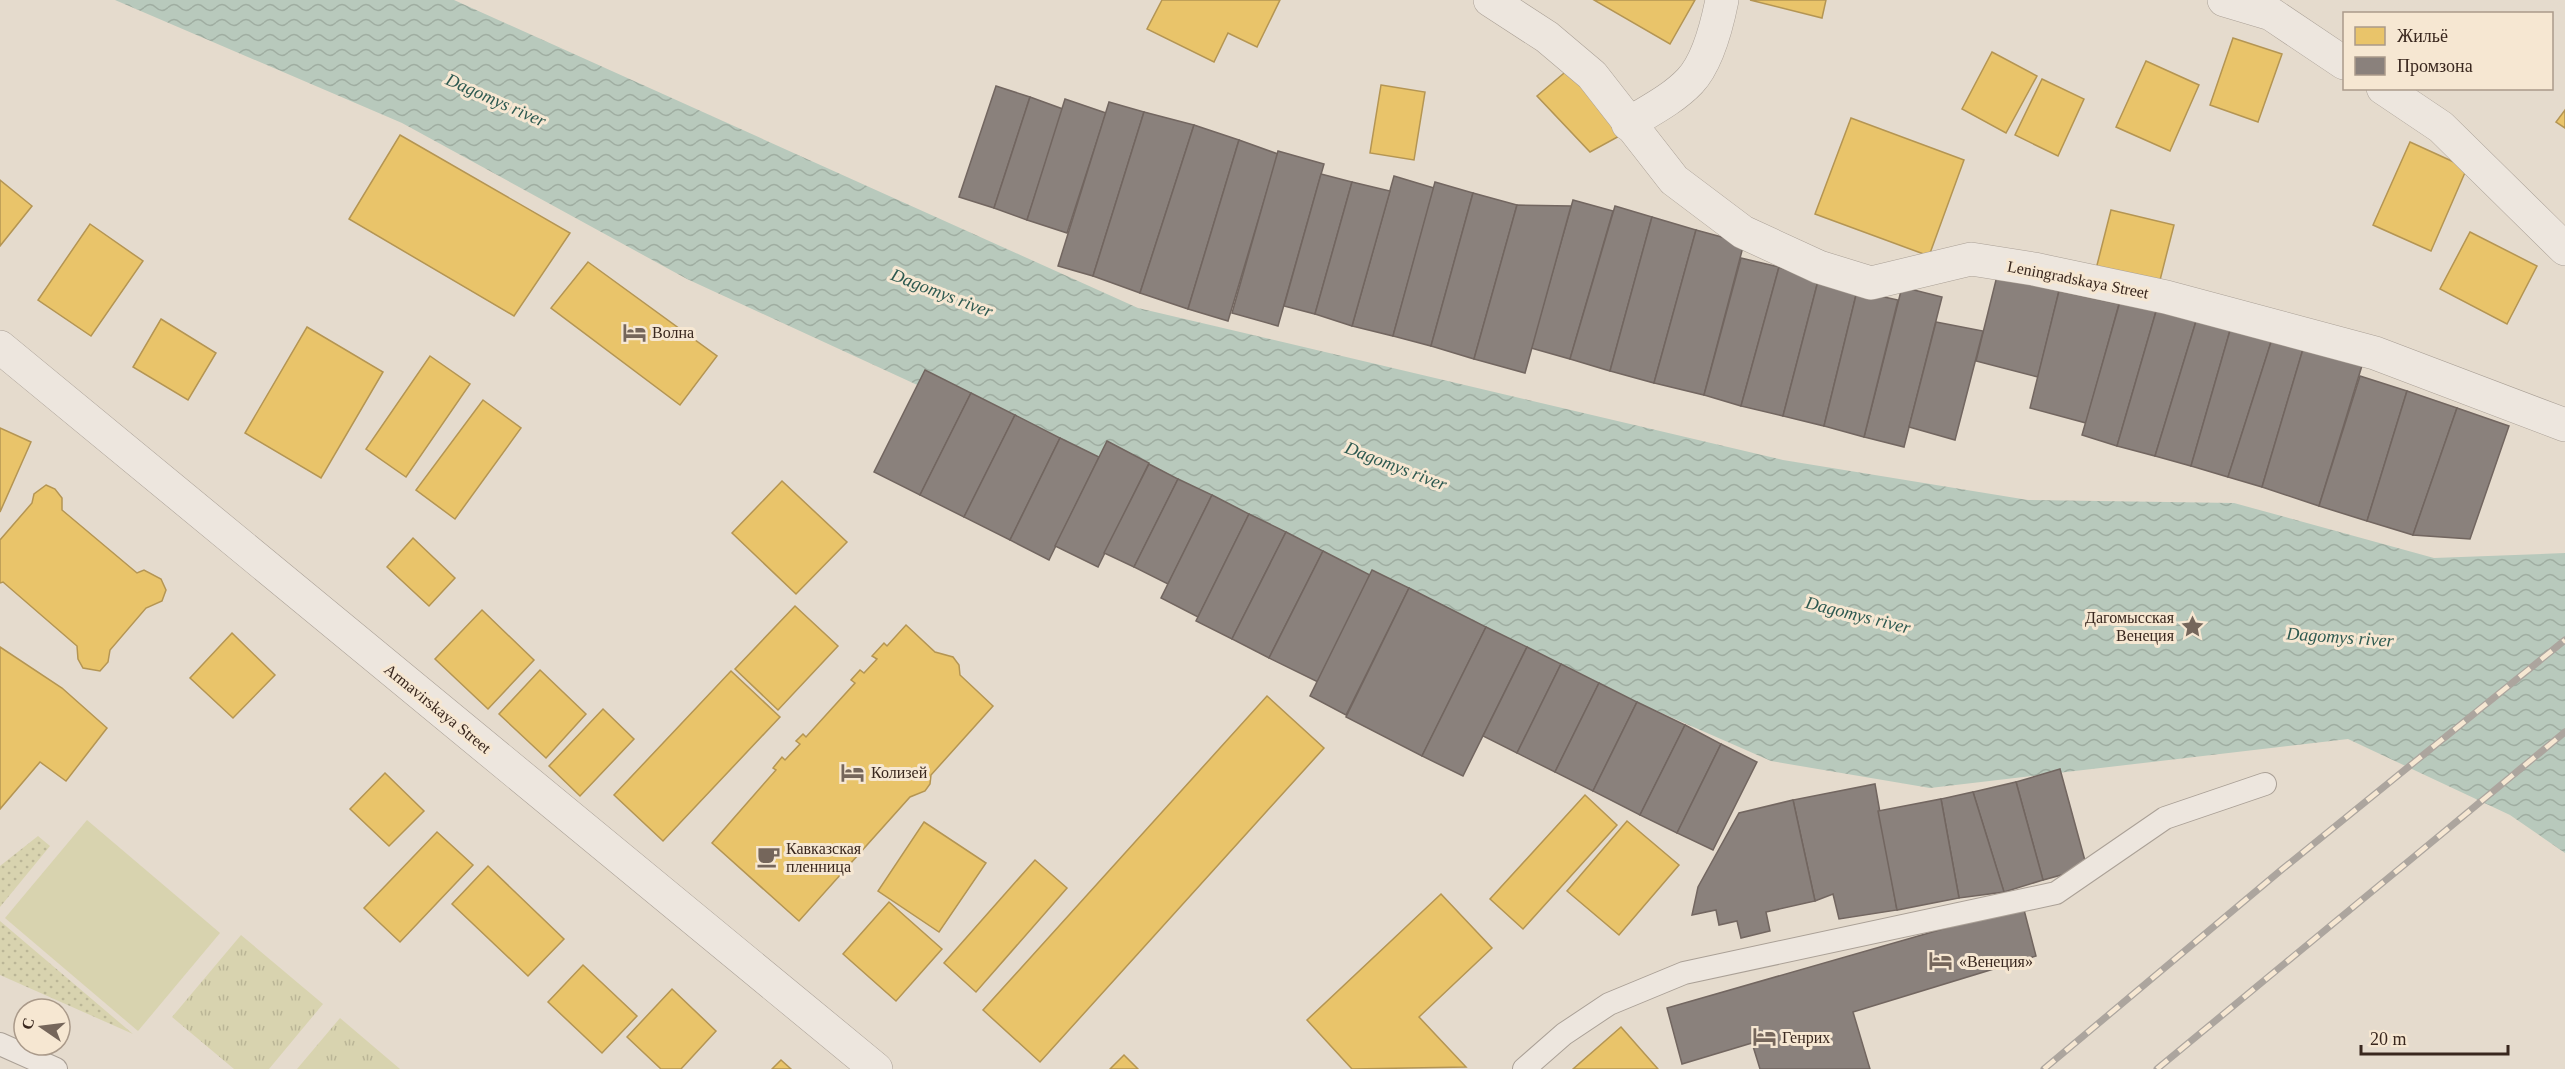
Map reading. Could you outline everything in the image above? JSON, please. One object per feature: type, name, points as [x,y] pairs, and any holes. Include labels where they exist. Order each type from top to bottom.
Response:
[{"type":"street","name":"Leningradskaya Street","points":[[1490,0],[1547,37],[1592,75],[1674,180],[1743,232],[1819,267],[1871,283],[1971,260],[2166,297],[2375,353],[2565,425]]},
{"type":"street","points":[[1628,124],[1659,106],[1691,80],[1715,34],[1722,0]]},
{"type":"street","points":[[2224,0],[2271,14],[2343,62]]},
{"type":"street","points":[[2386,90],[2441,127],[2565,249]]},
{"type":"street","name":"Armavirskaya Street","points":[[0,347],[876,1069]]},
{"type":"lane","points":[[1524,1069],[1564,1034],[1609,1005],[1684,973],[2056,893],[2165,818],[2265,784]]},
{"type":"lane","points":[[0,1044],[56,1069]]},
{"type":"green space","points":[[87,820],[220,933],[138,1031],[5,918]]},
{"type":"green space","points":[[38,836],[50,846],[0,907],[0,866]]},
{"type":"green space","points":[[0,921],[133,1034],[72,1007],[72,997],[50,997],[0,975]]},
{"type":"green space","points":[[241,935],[323,1004],[269,1069],[234,1069],[172,1017]]},
{"type":"green space","points":[[340,1018],[400,1069],[297,1069]]},
{"type":"water","name":"Dagomys river","points":[[115,0],[454,0],[1138,308],[1783,460],[2028,500],[2234,503],[2434,558],[2565,553],[2565,853],[2510,815],[2348,739],[1930,788],[1771,761],[1015,430],[687,279],[402,123]]},
{"type":"building: Жильё","points":[[1162,0],[1280,0],[1257,47],[1228,33],[1214,62],[1147,29]]},
{"type":"building: Жильё","points":[[1594,0],[1695,0],[1670,44]]},
{"type":"building: Жильё","points":[[1750,0],[1826,0],[1822,18]]},
{"type":"building: Жильё","points":[[2233,38],[2282,54],[2258,122],[2210,105]]},
{"type":"building: Жильё","points":[[1992,52],[2037,76],[2006,133],[1962,109]]},
{"type":"building: Жильё","points":[[2146,61],[2199,85],[2170,151],[2116,127]]},
{"type":"building: Жильё","points":[[1570,68],[1623,134],[1590,152],[1537,96]]},
{"type":"building: Жильё","points":[[2042,79],[2084,99],[2058,156],[2015,135]]},
{"type":"building: Жильё","points":[[1381,85],[1425,92],[1414,160],[1370,153]]},
{"type":"building: Жильё","points":[[2565,110],[2565,128],[2556,122]]},
{"type":"building: Жильё","points":[[1851,118],[1964,160],[1929,256],[1815,214]]},
{"type":"building: Жильё","points":[[400,135],[570,233],[514,316],[349,219]]},
{"type":"building: Жильё","points":[[2410,142],[2467,168],[2431,251],[2373,225]]},
{"type":"building: Жильё","points":[[0,180],[32,206],[0,246]]},
{"type":"building: Жильё","points":[[2111,210],[2174,225],[2158,288],[2095,273]]},
{"type":"building: Жильё","points":[[90,224],[143,261],[91,336],[38,300]]},
{"type":"building: Жильё","points":[[2470,232],[2537,266],[2507,324],[2440,289]]},
{"type":"building: Жильё","name":"Волна","points":[[588,262],[717,356],[680,405],[551,308]]},
{"type":"building: Жильё","points":[[161,319],[216,353],[188,400],[133,367]]},
{"type":"building: Жильё","points":[[307,327],[383,372],[321,478],[245,433]]},
{"type":"building: Жильё","points":[[430,356],[470,384],[406,477],[366,449]]},
{"type":"building: Жильё","points":[[483,400],[521,428],[455,519],[416,490]]},
{"type":"building: Жильё","points":[[0,428],[31,442],[0,512]]},
{"type":"building: Жильё","points":[[782,481],[847,542],[796,594],[732,533]]},
{"type":"building: Жильё","points":[[46,485],[55,489],[62,498],[62,510],[137,573],[144,570],[161,579],[166,590],[162,601],[146,608],[110,650],[108,662],[100,671],[83,668],[78,659],[77,646],[3,582],[0,583],[0,540],[32,503],[34,494]]},
{"type":"building: Жильё","points":[[413,538],[455,578],[429,606],[387,567]]},
{"type":"building: Жильё","points":[[795,606],[838,646],[778,710],[735,669]]},
{"type":"building: Жильё","points":[[482,610],[534,660],[488,709],[435,659]]},
{"type":"building: Жильё","name":"Колизей","points":[[906,625],[935,652],[953,657],[959,665],[960,675],[993,706],[931,775],[930,784],[925,791],[910,797],[799,921],[712,843],[776,770],[773,768],[782,757],[785,760],[800,744],[796,741],[803,734],[806,737],[855,683],[851,680],[860,670],[864,673],[877,659],[872,656],[884,643],[887,646]]},
{"type":"building: Жильё","points":[[232,633],[275,675],[233,718],[190,678]]},
{"type":"building: Жильё","points":[[0,647],[62,688],[107,728],[66,781],[40,762],[0,809]]},
{"type":"building: Жильё","points":[[540,670],[586,714],[546,758],[499,714]]},
{"type":"building: Жильё","points":[[731,671],[780,717],[663,841],[614,795]]},
{"type":"building: Жильё","points":[[1267,696],[1324,748],[1040,1062],[983,1010]]},
{"type":"building: Жильё","points":[[603,709],[634,739],[580,796],[549,766]]},
{"type":"building: Жильё","points":[[385,773],[424,811],[389,846],[350,809]]},
{"type":"building: Жильё","points":[[1585,795],[1617,825],[1523,929],[1490,899]]},
{"type":"building: Жильё","points":[[1627,821],[1679,865],[1619,935],[1567,891]]},
{"type":"building: Жильё","points":[[924,822],[986,863],[939,932],[878,891]]},
{"type":"building: Жильё","points":[[437,832],[473,865],[400,942],[364,908]]},
{"type":"building: Жильё","points":[[1035,860],[1067,888],[976,992],[944,963]]},
{"type":"building: Жильё","points":[[488,866],[564,939],[528,976],[452,904]]},
{"type":"building: Жильё","points":[[1441,894],[1492,948],[1419,1017],[1466,1067],[1352,1069],[1307,1020]]},
{"type":"building: Жильё","points":[[889,902],[942,949],[896,1001],[843,954]]},
{"type":"building: Жильё","points":[[583,965],[637,1016],[602,1053],[548,1002]]},
{"type":"building: Жильё","points":[[672,989],[716,1031],[681,1069],[661,1069],[627,1037]]},
{"type":"building: Жильё","points":[[1621,1027],[1658,1069],[1573,1069]]},
{"type":"building: Жильё","points":[[1124,1055],[1138,1069],[1110,1069]]},
{"type":"building: Жильё","points":[[781,1060],[791,1069],[772,1069]]},
{"type":"building: Промзона","points":[[996,86],[1030,97],[994,208],[959,197]]},
{"type":"building: Промзона","points":[[1030,97],[1063,109],[1027,220],[994,208]]},
{"type":"building: Промзона","points":[[1065,99],[1106,113],[1067,233],[1027,220]]},
{"type":"building: Промзона","points":[[1109,102],[1144,112],[1093,276],[1058,266]]},
{"type":"building: Промзона","points":[[1144,112],[1194,125],[1140,293],[1093,276]]},
{"type":"building: Промзона","points":[[1194,125],[1239,140],[1188,309],[1140,293]]},
{"type":"building: Промзона","points":[[1239,140],[1278,154],[1228,321],[1188,309]]},
{"type":"building: Промзона","points":[[1278,151],[1324,164],[1278,326],[1232,313]]},
{"type":"building: Промзона","points":[[1321,174],[1352,182],[1315,314],[1284,306]]},
{"type":"building: Промзона","points":[[1394,176],[1434,188],[1393,336],[1352,326]]},
{"type":"building: Промзона","points":[[1352,182],[1390,191],[1352,326],[1315,314]]},
{"type":"building: Промзона","points":[[1435,182],[1473,193],[1431,346],[1393,336]]},
{"type":"building: Промзона","points":[[1473,193],[1517,205],[1474,359],[1431,346]]},
{"type":"building: Промзона","points":[[1573,200],[1613,211],[1570,359],[1531,348]]},
{"type":"building: Промзона","points":[[1517,205],[1571,206],[1525,373],[1474,359]]},
{"type":"building: Промзона","points":[[1615,206],[1652,217],[1610,371],[1570,359]]},
{"type":"building: Промзона","points":[[1652,217],[1696,230],[1654,383],[1610,371]]},
{"type":"building: Промзона","points":[[1696,230],[1744,243],[1704,395],[1654,383]]},
{"type":"building: Промзона","points":[[1741,258],[1779,267],[1741,406],[1704,395]]},
{"type":"building: Промзона","points":[[1779,267],[1818,281],[1783,416],[1741,406]]},
{"type":"building: Промзона","points":[[1997,276],[2059,291],[2038,377],[1976,361]]},
{"type":"building: Промзона","points":[[1818,281],[1857,291],[1824,426],[1783,416]]},
{"type":"building: Промзона","points":[[1902,287],[1942,297],[1904,447],[1864,437]]},
{"type":"building: Промзона","points":[[1857,291],[1898,300],[1864,437],[1824,426]]},
{"type":"building: Промзона","points":[[2059,291],[2119,304],[2086,423],[2030,408]]},
{"type":"building: Промзона","points":[[2121,298],[2157,308],[2117,446],[2082,435]]},
{"type":"building: Промзона","points":[[2157,308],[2197,318],[2155,456],[2117,446]]},
{"type":"building: Промзона","points":[[2197,318],[2231,327],[2191,466],[2155,456]]},
{"type":"building: Промзона","points":[[1936,322],[1983,331],[1955,440],[1909,427]]},
{"type":"building: Промзона","points":[[2231,327],[2272,339],[2228,477],[2191,466]]},
{"type":"building: Промзона","points":[[2272,339],[2303,349],[2262,487],[2228,477]]},
{"type":"building: Промзона","points":[[2303,349],[2364,359],[2319,506],[2262,487]]},
{"type":"building: Промзона","points":[[925,370],[971,393],[920,495],[874,472]]},
{"type":"building: Промзона","points":[[2360,376],[2407,391],[2367,521],[2319,506]]},
{"type":"building: Промзона","points":[[2407,391],[2457,408],[2413,535],[2367,521]]},
{"type":"building: Промзона","points":[[971,393],[1015,415],[964,517],[920,495]]},
{"type":"building: Промзона","points":[[2457,408],[2509,426],[2470,539],[2413,535]]},
{"type":"building: Промзона","points":[[1015,415],[1060,438],[1010,540],[964,517]]},
{"type":"building: Промзона","points":[[1060,438],[1099,457],[1049,560],[1010,540]]},
{"type":"building: Промзона","points":[[1107,441],[1149,463],[1098,567],[1055,546]]},
{"type":"building: Промзона","points":[[1149,464],[1178,479],[1134,567],[1104,553]]},
{"type":"building: Промзона","points":[[1178,479],[1212,495],[1168,584],[1134,567]]},
{"type":"building: Промзона","points":[[1212,495],[1249,514],[1198,617],[1161,598]]},
{"type":"building: Промзона","points":[[1249,514],[1286,532],[1232,639],[1196,621]]},
{"type":"building: Промзона","points":[[1286,532],[1323,551],[1269,658],[1232,639]]},
{"type":"building: Промзона","points":[[1323,551],[1370,575],[1318,682],[1269,658]]},
{"type":"building: Промзона","points":[[1372,570],[1409,588],[1346,715],[1310,696]]},
{"type":"building: Промзона","points":[[1409,588],[1486,627],[1422,756],[1346,717]]},
{"type":"building: Промзона","points":[[1486,627],[1527,647],[1463,776],[1422,756]]},
{"type":"building: Промзона","points":[[1527,647],[1561,664],[1517,753],[1483,736]]},
{"type":"building: Промзона","points":[[1561,664],[1599,683],[1555,772],[1517,753]]},
{"type":"building: Промзона","points":[[1599,683],[1637,702],[1593,791],[1555,772]]},
{"type":"building: Промзона","points":[[1637,702],[1685,725],[1640,815],[1593,791]]},
{"type":"building: Промзона","points":[[1685,725],[1721,744],[1677,833],[1640,815]]},
{"type":"building: Промзона","points":[[1721,744],[1757,762],[1713,850],[1677,833]]},
{"type":"building: Промзона","points":[[2060,769],[2087,868],[2043,880],[2016,782]]},
{"type":"building: Промзона","points":[[2016,782],[2043,880],[2004,892],[1973,792]]},
{"type":"building: Промзона","points":[[1875,784],[1897,910],[1839,919],[1833,894],[1815,901],[1793,800]]},
{"type":"building: Промзона","points":[[1973,792],[2004,892],[1959,898],[1941,799]]},
{"type":"building: Промзона","points":[[1941,799],[1959,898],[1897,910],[1878,811]]},
{"type":"building: Промзона","points":[[1793,800],[1815,901],[1766,912],[1770,931],[1741,938],[1737,921],[1719,925],[1716,910],[1692,915],[1698,887],[1739,813]]},
{"type":"building: Промзона","points":[[2023,906],[2036,956],[1853,1012],[1870,1069],[1760,1069],[1752,1043],[1682,1064],[1667,1008]]},
{"type":"railway","points":[[2044,1069],[2280,871],[2565,640]]},
{"type":"railway","points":[[2157,1069],[2565,732]]},
{"type":"place","name":"Волна","points":[[634,332]]},
{"type":"place","name":"Дагомысская Венеция","points":[[2192,626]]},
{"type":"place","name":"Колизей","points":[[853,772]]},
{"type":"place","name":"Кавказская пленница","points":[[768,857]]},
{"type":"place","name":"«Венеция»","points":[[1941,961]]},
{"type":"place","name":"Генрих","points":[[1764,1037]]}]
